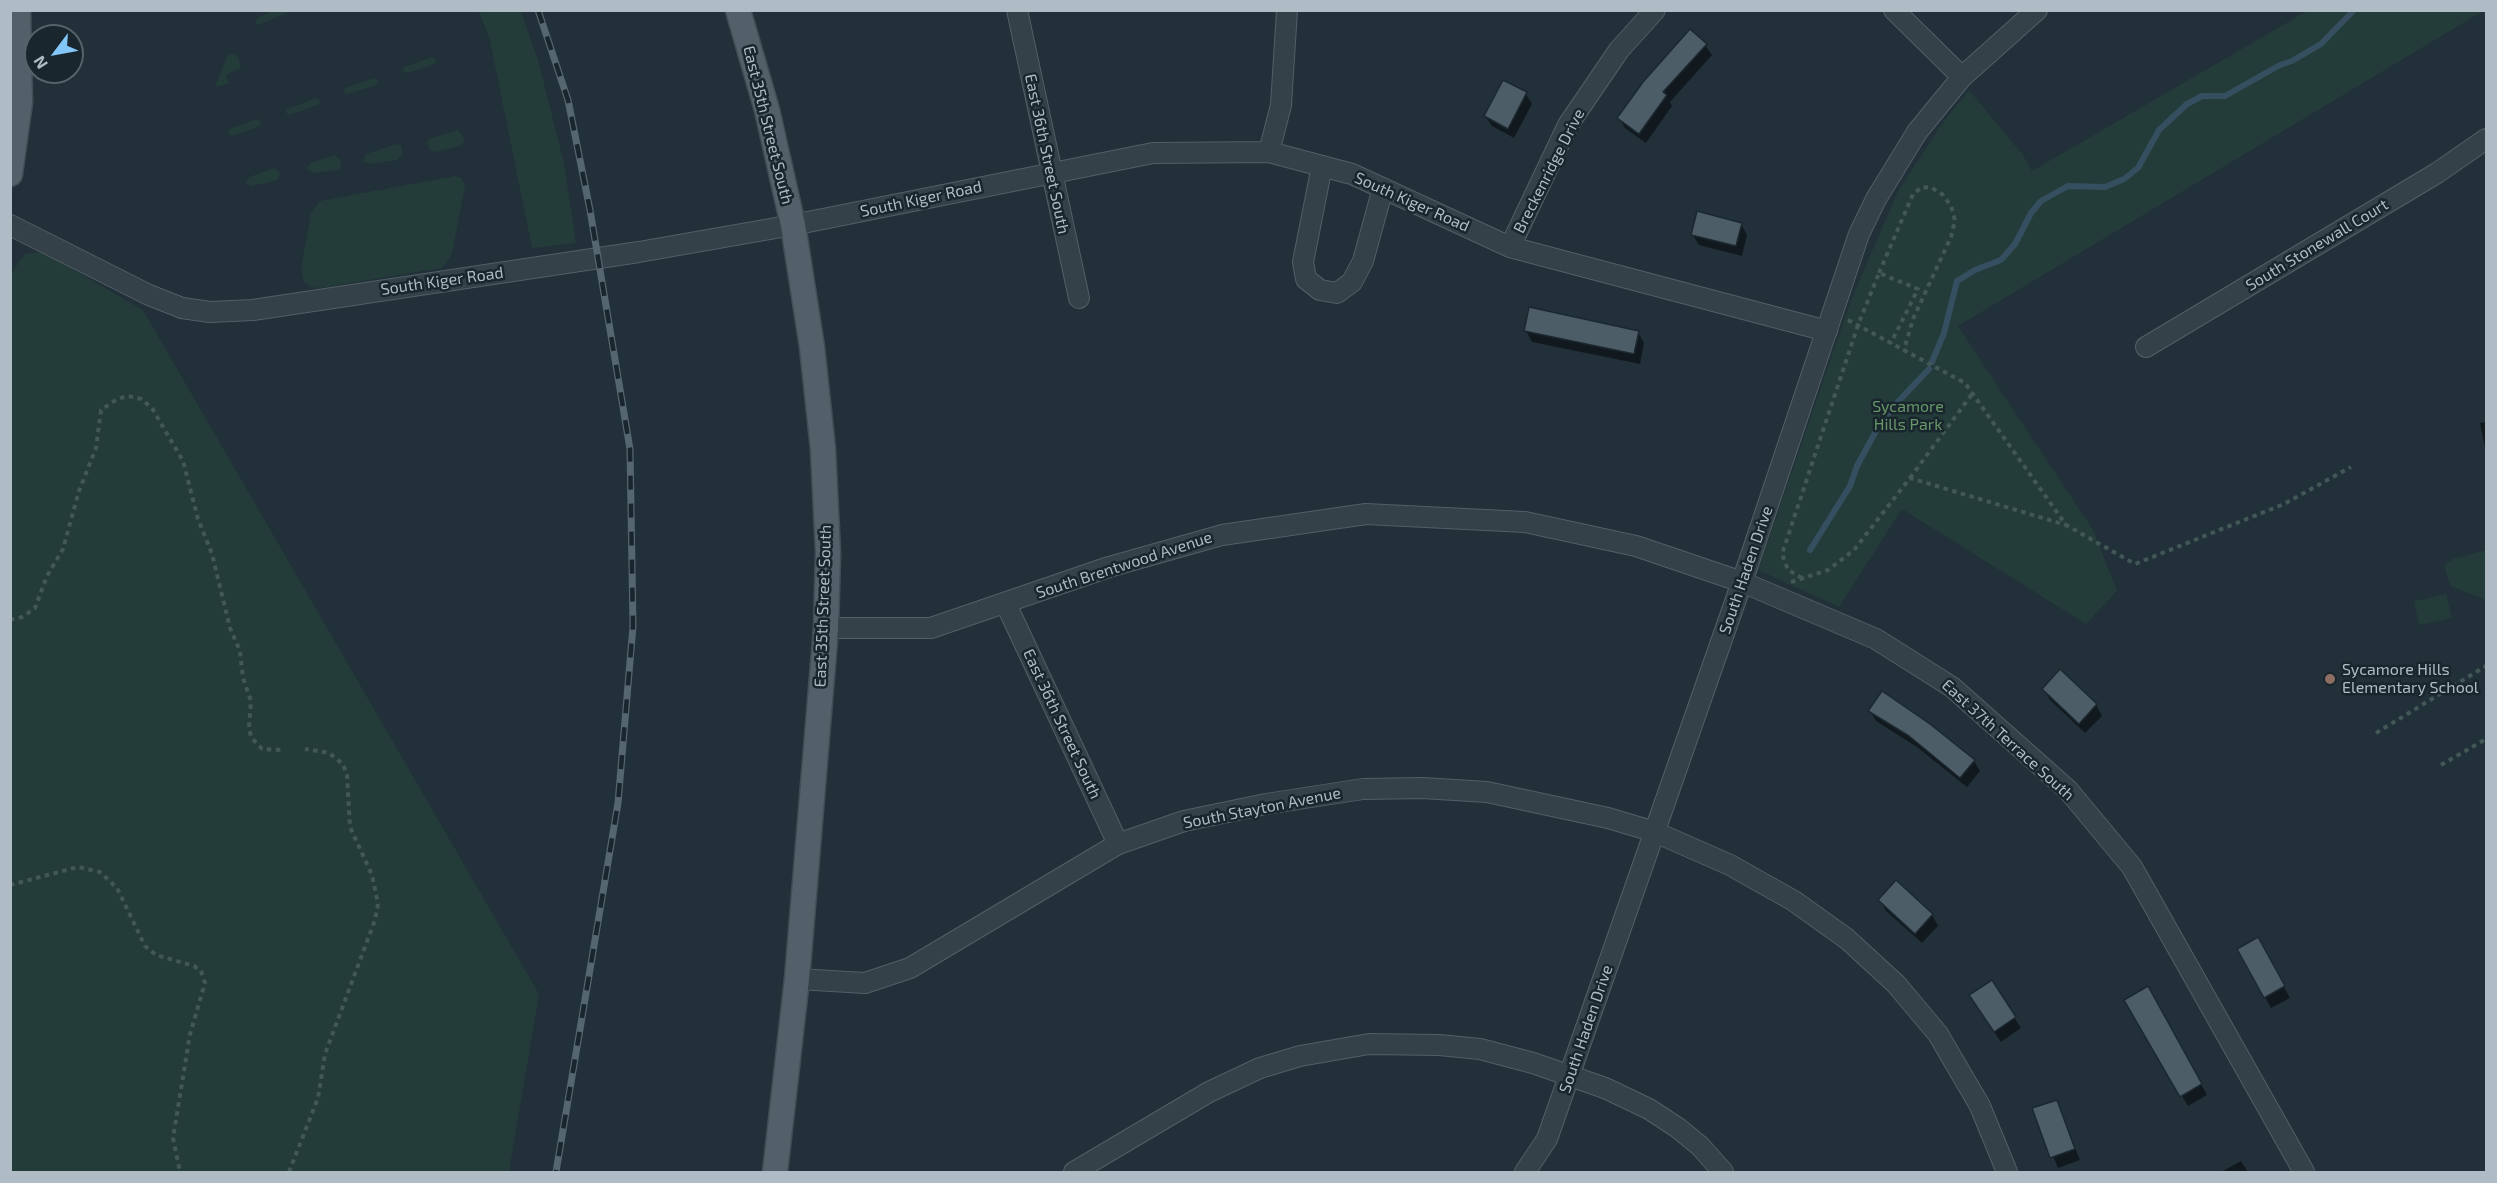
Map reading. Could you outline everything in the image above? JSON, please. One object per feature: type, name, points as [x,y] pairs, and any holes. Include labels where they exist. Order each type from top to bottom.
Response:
[{"type":"main road","points":[[10,174],[20,102],[18,10]]},
{"type":"main road","name":"East 35th Street South","points":[[738,10],[767,110],[792,225],[812,347],[823,449],[828,552],[826,628],[797,979],[775,1173]]},
{"type":"street","name":"East 36th Street South","points":[[1017,10],[1050,172],[1079,298]]},
{"type":"street","points":[[1269,152],[1281,105],[1287,10]]},
{"type":"street","name":"Breckenridge Drive","points":[[1510,247],[1568,126],[1619,50],[1655,10]]},
{"type":"street","points":[[1894,10],[1962,77]]},
{"type":"street","name":"South Haden Drive","points":[[1525,1173],[1547,1139],[1742,582],[1859,234],[1876,199],[1917,132],[1962,77],[2037,10]]},
{"type":"street","name":"South Stonewall Court","points":[[2146,347],[2437,173],[2487,139]]},
{"type":"street","name":"South Kiger Road","points":[[10,225],[149,295],[182,308],[210,312],[253,310],[639,252],[792,225],[1153,153],[1269,152],[1352,174],[1510,247],[1827,331]]},
{"type":"street","points":[[1322,166],[1303,262],[1306,279],[1320,290],[1337,293],[1352,282],[1363,261],[1383,188]]},
{"type":"street","name":"South Brentwood Avenue","points":[[826,628],[931,628],[1109,567],[1222,535],[1366,514],[1525,522],[1636,546],[1742,582]]},
{"type":"street","name":"East 37th Terrace South","points":[[1742,582],[1876,639],[1952,687],[2068,790],[2132,867],[2304,1173]]},
{"type":"street","name":"East 36th Street South","points":[[1006,604],[1118,844]]},
{"type":"street","name":"South Stayton Avenue","points":[[797,979],[865,983],[910,968],[1118,844],[1184,821],[1266,804],[1375,789],[1422,788],[1487,792],[1608,818],[1654,832],[1730,864],[1794,901],[1847,939],[1896,984],[1944,1044],[1980,1106],[2007,1173]]},
{"type":"street","points":[[1074,1173],[1209,1092],[1260,1068],[1300,1056],[1369,1044],[1439,1045],[1480,1049],[1605,1088],[1649,1109],[1700,1146],[1723,1173]]},
{"type":"path","points":[[1802,578],[1788,570],[1782,554],[1858,325],[1913,194],[1922,187],[1932,188],[1942,194],[1951,206],[1955,220],[1951,237],[1913,319],[1904,350]]},
{"type":"path","points":[[1879,273],[1918,289],[1891,343]]},
{"type":"path","points":[[1845,318],[1965,384],[2066,525]]},
{"type":"path","points":[[1791,582],[1828,570],[1854,550],[1972,394]]},
{"type":"path","points":[[10,620],[22,617],[35,608],[47,576],[63,549],[81,485],[96,447],[101,410],[109,403],[128,396],[141,399],[152,408],[162,429],[183,461],[198,519],[212,554],[230,628],[240,651],[243,678],[251,701],[249,727],[251,737],[262,749],[282,750]]},
{"type":"path","points":[[1910,478],[2066,525],[2135,564],[2284,504],[2351,467]]},
{"type":"path","points":[[2376,733],[2487,666]]},
{"type":"path","points":[[2441,765],[2487,739]]},
{"type":"path","points":[[289,1173],[318,1098],[325,1054],[375,920],[378,904],[372,875],[350,827],[347,775],[343,764],[329,753],[305,749]]},
{"type":"path","points":[[10,885],[78,867],[100,872],[117,888],[145,946],[156,955],[194,966],[201,971],[205,983],[190,1034],[172,1138],[180,1173]]},
{"type":"green space","points":[[275,10],[286,13],[259,25],[255,24],[257,18]]},
{"type":"green space","points":[[479,11],[521,11],[538,60],[564,163],[576,243],[532,248],[490,41]]},
{"type":"green space","name":"Sycamore Hills Park","points":[[2307,11],[2483,11],[1958,326],[2093,530],[2117,591],[2086,624],[1902,509],[1839,607],[1758,570],[1851,300],[1898,191],[1941,125],[1969,90],[2023,155],[2032,171]]},
{"type":"green space","points":[[232,53],[238,56],[241,68],[226,75],[229,84],[215,87],[227,56]]},
{"type":"green space","points":[[432,57],[437,61],[435,64],[407,73],[403,72],[404,67]]},
{"type":"green space","points":[[374,78],[378,81],[376,85],[348,94],[344,93],[345,88]]},
{"type":"green space","points":[[316,98],[320,102],[318,105],[290,115],[286,113],[287,109]]},
{"type":"green space","points":[[257,119],[261,121],[260,126],[232,136],[228,134],[229,129]]},
{"type":"green space","points":[[458,130],[465,139],[461,146],[435,152],[429,149],[427,142],[431,138]]},
{"type":"green space","points":[[397,144],[401,145],[403,154],[397,160],[369,164],[363,161],[366,154]]},
{"type":"green space","points":[[335,155],[341,160],[338,170],[313,173],[307,169],[310,163]]},
{"type":"green space","points":[[274,168],[280,172],[278,180],[251,186],[246,183],[249,177]]},
{"type":"green space","points":[[455,176],[461,178],[465,186],[452,254],[442,268],[320,288],[310,287],[304,282],[301,267],[311,213],[320,201]]},
{"type":"green space","points":[[43,252],[143,310],[539,994],[509,1172],[11,1172],[10,275],[25,254]]},
{"type":"green space","points":[[2486,550],[2486,600],[2450,586],[2444,565],[2453,559]]},
{"type":"green space","points":[[2446,594],[2452,618],[2419,625],[2414,601]]},
{"type":"building","points":[[1690,29],[1707,44],[1663,92],[1667,95],[1639,134],[1617,118],[1643,82]]},
{"type":"building","points":[[1503,80],[1527,92],[1508,129],[1484,116]]},
{"type":"building","points":[[1697,211],[1742,223],[1736,246],[1691,235]]},
{"type":"building","points":[[1529,307],[1639,331],[1634,354],[1524,331]]},
{"type":"building","points":[[2060,669],[2097,704],[2079,724],[2042,689]]},
{"type":"building","points":[[1882,691],[1930,724],[1975,760],[1960,778],[1909,736],[1868,711]]},
{"type":"building","points":[[1896,880],[1933,914],[1915,934],[1878,900]]},
{"type":"building","points":[[2258,937],[2285,986],[2264,998],[2237,949]]},
{"type":"building","points":[[1992,980],[2016,1017],[1994,1032],[1969,995]]},
{"type":"building","points":[[2148,986],[2202,1084],[2180,1097],[2124,1000]]},
{"type":"building","points":[[2057,1100],[2075,1149],[2050,1158],[2032,1108]]},
{"type":"waterway","points":[[1932,362],[1944,333],[1957,281],[1975,270],[2001,260],[2015,244],[2031,213],[2041,201],[2068,186],[2105,187],[2124,179],[2138,168],[2159,130],[2187,104],[2202,96],[2225,96],[2280,65],[2292,61],[2321,44],[2354,10]]},
{"type":"waterway","points":[[1810,550],[1850,486],[1857,466],[1876,431],[1894,406],[1929,369]]},
{"type":"railway","points":[[538,10],[568,100],[590,210],[630,449],[633,626],[618,803],[556,1172]]},
{"type":"place","name":"Sycamore Hills Elementary School","points":[[2330,679]]}]
